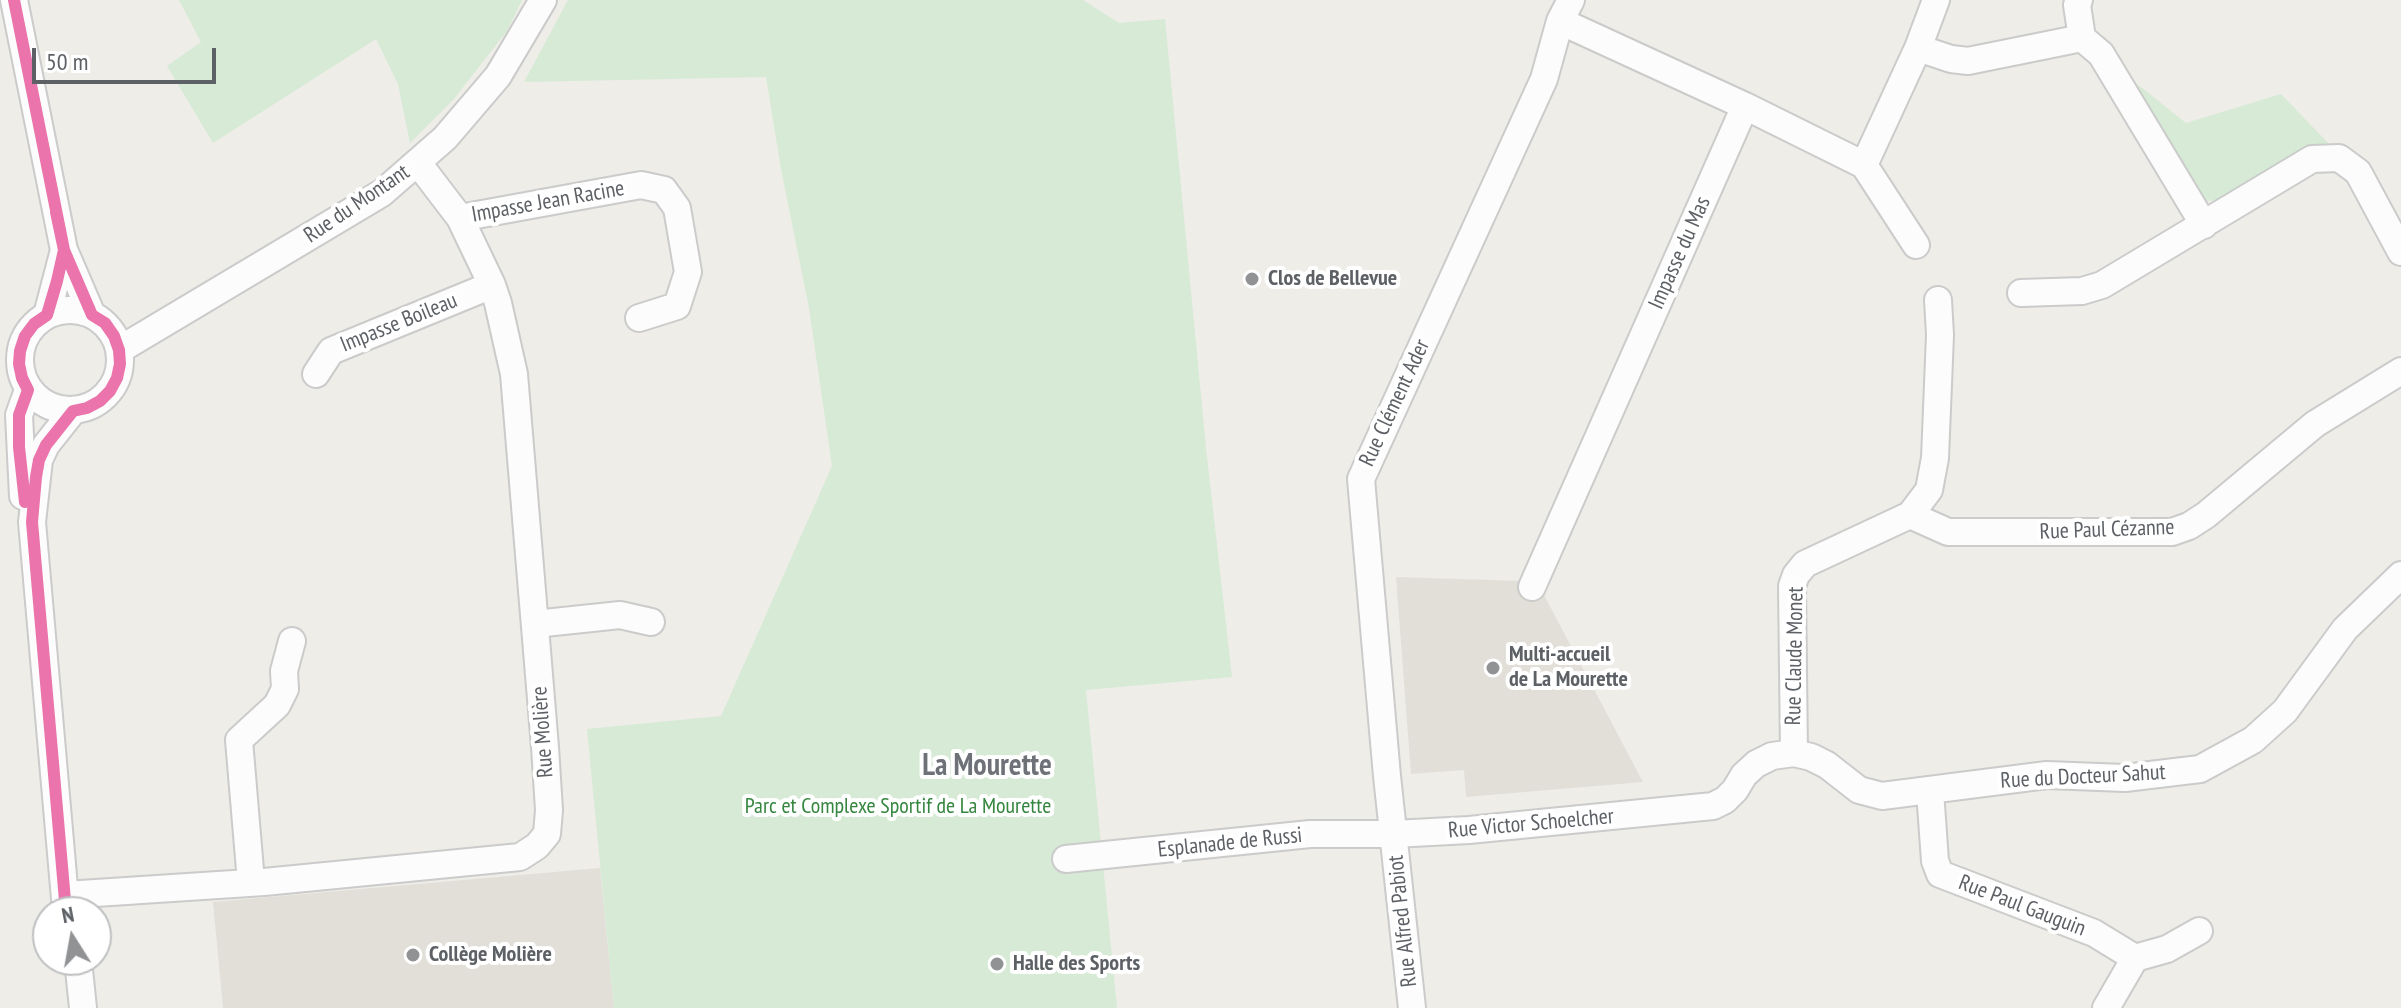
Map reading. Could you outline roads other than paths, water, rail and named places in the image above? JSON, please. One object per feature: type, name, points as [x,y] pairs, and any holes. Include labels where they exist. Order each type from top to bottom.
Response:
[{"type":"street","points":[[14,0],[64,250],[92,315]]},
{"type":"street","name":"Rue du Montant","points":[[119,350],[382,193],[445,138],[498,76],[543,0]]},
{"type":"street","points":[[1864,165],[1918,48],[1936,0]]},
{"type":"street","points":[[2079,0],[2082,38],[2101,54],[2204,225]]},
{"type":"street","points":[[1560,7],[1745,106],[1864,165],[1916,245]]},
{"type":"street","name":"Rue Clément Ader","points":[[1394,834],[1361,479],[1544,79],[1560,7]]},
{"type":"street","points":[[1918,48],[1968,61],[2082,38]]},
{"type":"street","name":"Impasse du Mas","points":[[1532,587],[1745,106]]},
{"type":"street","points":[[2021,293],[2082,291],[2102,285],[2312,159],[2339,158],[2358,172],[2401,252]]},
{"type":"street","name":"Rue Molière","points":[[112,899],[520,857],[537,846],[547,834],[549,810],[514,374],[492,285],[460,218],[418,163]]},
{"type":"street","name":"Impasse Jean Racine","points":[[460,218],[641,185],[664,190],[677,208],[688,272],[677,306],[639,318]]},
{"type":"street","points":[[47,315],[64,250]]},
{"type":"street","name":"Impasse Boileau","points":[[316,374],[331,351],[492,285]]},
{"type":"street","points":[[1910,515],[1929,490],[1935,458],[1940,335],[1938,300]]},
{"type":"street","points":[[62,310],[77,310],[105,323],[119,350],[117,378],[110,391],[100,401],[73,411],[56,409],[40,402],[28,390],[19,364],[10,351],[34,324],[62,310]]},
{"type":"street","name":"Rue Paul Cézanne","points":[[1910,515],[1948,532],[2172,532],[2206,515],[2315,424],[2401,371]]},
{"type":"street","points":[[28,390],[19,415],[19,447],[23,495],[32,522]]},
{"type":"street","points":[[65,896],[32,522],[39,460],[46,445],[73,411]]},
{"type":"street","name":"Rue Claude Monet","points":[[1794,753],[1792,586],[1796,575],[1805,564],[1910,515]]},
{"type":"street","name":"Rue du Docteur Sahut","points":[[1794,753],[1827,765],[1859,790],[1882,796],[2047,775],[2125,778],[2200,769],[2253,740],[2285,711],[2345,629],[2401,575]]},
{"type":"street","points":[[535,624],[620,615],[651,622]]},
{"type":"street","points":[[251,882],[239,740],[277,705],[285,689],[284,671],[292,641]]},
{"type":"street","name":"Rue Victor Schoelcher","points":[[1394,834],[1469,830],[1713,806],[1725,800],[1756,764],[1772,756],[1794,753]]},
{"type":"street","name":"Rue Paul Gauguin","points":[[1930,791],[1935,861],[1940,874],[2094,933],[2135,958]]},
{"type":"street","name":"Esplanade de Russi","points":[[1066,859],[1310,834],[1394,834]]},
{"type":"street","name":"Rue Alfred Pabiot","points":[[1394,834],[1412,1008]]},
{"type":"street","points":[[2106,1008],[2135,958],[2167,949],[2199,931]]},
{"type":"street","points":[[64,976],[67,1008]]},
{"type":"street","points":[[80,976],[83,1008]]},
{"type":"place","name":"Clos de Bellevue","points":[[1252,279]]},
{"type":"place","name":"Multi-accueil de La Mourette","points":[[1493,668]]},
{"type":"place","name":"Collège Molière","points":[[413,955]]},
{"type":"place","name":"Halle des Sports","points":[[997,964]]},
{"type":"district","name":"La Mourette","points":[[987,766]]},
{"type":"park label","name":"Parc et Complexe Sportif de La Mourette","points":[[898,807]]}]
